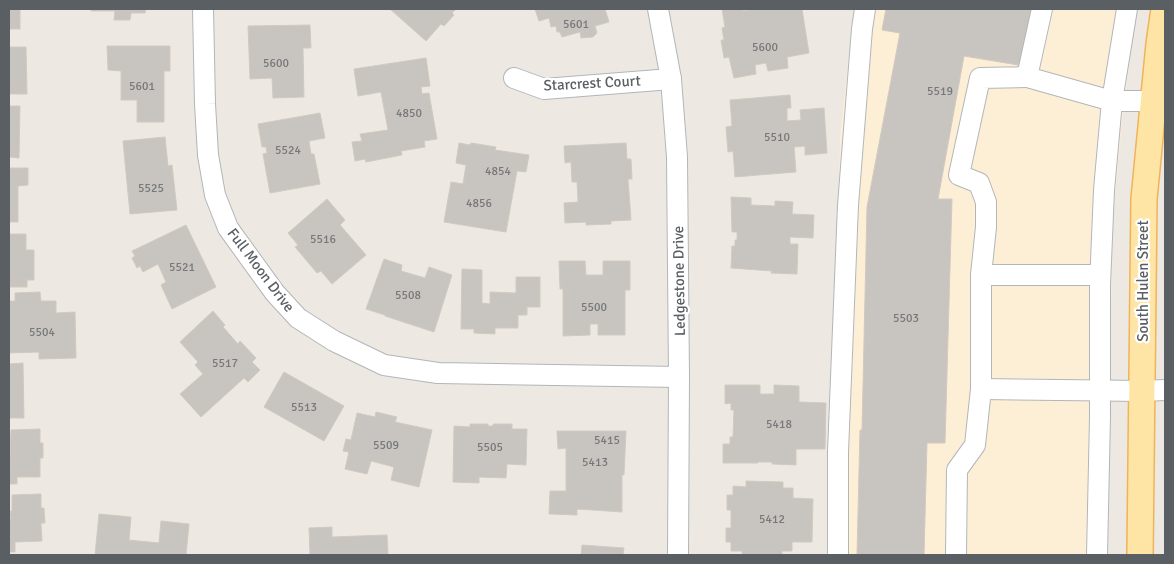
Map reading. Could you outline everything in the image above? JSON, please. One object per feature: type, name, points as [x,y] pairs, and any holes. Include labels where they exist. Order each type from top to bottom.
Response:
[{"type":"main road","name":"South Hulen Street","points":[[1140,555],[1154,390],[1144,199],[1164,9]]},
{"type":"street","name":"Full Moon Drive","points":[[203,9],[208,156],[215,195],[228,228],[275,293],[298,318],[334,341],[384,365],[429,372],[680,377]]},
{"type":"street","name":"Ledgestone Drive","points":[[658,9],[671,79],[677,157],[680,377],[678,555]]},
{"type":"street","points":[[838,555],[838,452],[847,215],[865,9]]},
{"type":"street","points":[[1027,77],[1042,9]]},
{"type":"street","points":[[1097,555],[1100,275],[1104,190],[1112,101],[1126,9]]},
{"type":"street","points":[[956,555],[957,470],[975,445],[981,389],[981,275],[986,227],[986,202],[979,183],[959,175],[980,78],[1027,77],[1112,101],[1154,101]]},
{"type":"street","name":"Starcrest Court","points":[[514,78],[544,89],[671,79]]},
{"type":"street","points":[[981,275],[1100,275]]},
{"type":"street","points":[[981,389],[1154,390]]},
{"type":"shaded area","points":[[854,9],[1136,9],[1113,216],[1108,555],[832,555],[837,379],[840,137]]},
{"type":"building","points":[[9,9],[20,9],[20,29],[9,29]]},
{"type":"building","points":[[91,9],[146,9],[145,13],[131,13],[130,20],[114,20],[115,11],[91,11]]},
{"type":"building","points":[[390,9],[456,9],[452,13],[454,15],[444,26],[441,24],[426,41]]},
{"type":"building","points":[[535,9],[605,9],[609,22],[595,26],[597,33],[593,37],[581,38],[580,32],[562,37],[560,32],[557,32],[556,26],[551,27],[549,18],[539,21]]},
{"type":"building","points":[[722,9],[743,9],[743,11],[755,9],[802,9],[809,53],[787,57],[788,68],[768,71],[766,63],[755,65],[756,74],[734,78],[729,57],[724,58],[721,40],[724,40],[722,28],[725,27]]},
{"type":"building","points":[[886,9],[1035,9],[1024,66],[964,56],[938,199],[952,199],[945,443],[927,443],[924,555],[857,555],[867,207],[900,33],[882,30]]},
{"type":"building","points":[[310,25],[311,48],[303,48],[304,97],[273,98],[272,78],[250,79],[248,26]]},
{"type":"building","points":[[107,46],[170,46],[170,71],[164,71],[164,122],[137,122],[137,100],[121,100],[121,71],[108,70]]},
{"type":"building","points":[[9,47],[26,47],[27,94],[9,94]]},
{"type":"building","points":[[426,58],[430,86],[421,87],[422,94],[429,93],[437,139],[424,141],[425,147],[401,151],[402,155],[366,162],[365,159],[355,161],[352,142],[362,141],[360,134],[388,130],[381,92],[358,96],[354,69]]},
{"type":"building","points":[[790,95],[791,108],[787,108],[787,121],[801,120],[800,110],[824,108],[827,153],[805,155],[805,146],[794,147],[796,172],[735,177],[733,151],[728,152],[726,127],[732,126],[730,100]]},
{"type":"building","points":[[9,106],[20,106],[19,158],[9,157]]},
{"type":"building","points":[[320,113],[325,138],[309,141],[311,154],[314,154],[320,184],[270,193],[263,154],[267,153],[266,147],[262,147],[258,124]]},
{"type":"building","points":[[165,137],[168,166],[172,165],[177,210],[130,214],[123,141]]},
{"type":"building","points":[[459,143],[496,147],[495,150],[529,155],[526,172],[517,171],[506,232],[444,222],[451,182],[463,184],[466,165],[456,163]]},
{"type":"building","points":[[626,143],[627,159],[631,159],[632,179],[628,179],[631,220],[611,221],[611,224],[586,225],[586,222],[565,223],[564,203],[578,202],[577,182],[572,182],[571,162],[565,163],[564,146]]},
{"type":"building","points":[[9,168],[28,168],[28,185],[18,186],[18,222],[9,222]]},
{"type":"building","points":[[731,197],[751,198],[751,205],[775,206],[775,201],[793,202],[792,214],[814,215],[813,238],[790,237],[790,244],[798,244],[797,274],[731,268],[732,246],[735,246],[737,232],[732,232]]},
{"type":"building","points":[[327,199],[345,220],[340,225],[366,255],[332,284],[321,271],[317,273],[295,247],[298,245],[288,233]]},
{"type":"building","points":[[186,225],[216,287],[172,309],[161,285],[166,282],[158,264],[143,272],[140,266],[137,268],[132,258],[135,256],[132,251]]},
{"type":"building","points":[[9,234],[26,234],[26,250],[34,250],[34,280],[27,280],[27,287],[9,287]]},
{"type":"building","points":[[384,259],[402,265],[401,271],[425,278],[429,267],[452,275],[434,332],[366,309]]},
{"type":"building","points":[[559,261],[585,261],[586,275],[603,275],[603,261],[630,261],[630,290],[625,290],[625,335],[598,335],[598,324],[590,324],[590,335],[563,336],[563,289],[560,289]]},
{"type":"building","points":[[462,269],[482,270],[482,303],[490,304],[490,292],[516,293],[516,277],[540,277],[540,307],[527,307],[527,315],[518,315],[518,328],[495,328],[495,334],[474,333],[474,329],[461,329]]},
{"type":"building","points":[[40,292],[41,301],[56,301],[56,313],[75,312],[76,358],[39,359],[39,352],[9,353],[9,301],[15,301],[15,293]]},
{"type":"building","points":[[213,311],[225,325],[223,327],[238,344],[240,341],[256,358],[252,362],[260,370],[248,382],[244,378],[201,417],[180,394],[203,374],[195,365],[198,362],[180,342]]},
{"type":"building","points":[[23,363],[24,418],[9,418],[9,364]]},
{"type":"building","points":[[284,372],[344,406],[324,441],[264,407]]},
{"type":"building","points":[[725,385],[760,385],[760,394],[774,394],[774,385],[799,386],[799,402],[826,403],[825,449],[796,449],[796,465],[772,464],[772,462],[723,463],[723,444],[730,444],[730,437],[733,437],[734,410],[731,410],[731,403],[725,404]]},
{"type":"building","points":[[376,412],[397,417],[395,422],[432,430],[419,487],[391,480],[394,467],[371,461],[367,474],[345,469],[349,452],[343,451],[346,439],[351,440],[357,413],[375,417]]},
{"type":"building","points":[[470,424],[488,424],[488,426],[493,426],[493,424],[512,424],[512,429],[527,429],[526,465],[507,464],[506,478],[479,477],[479,483],[453,482],[454,426],[470,427]]},
{"type":"building","points":[[40,429],[40,443],[43,443],[43,458],[40,458],[40,477],[17,477],[17,484],[9,484],[11,430]]},
{"type":"building","points":[[557,431],[626,431],[624,475],[622,475],[622,512],[577,509],[577,515],[549,514],[550,491],[566,491],[566,448],[558,449]]},
{"type":"building","points":[[746,481],[783,482],[783,488],[793,488],[793,498],[813,499],[812,542],[792,542],[792,551],[782,551],[782,555],[742,555],[742,551],[731,551],[731,542],[726,542],[726,528],[731,528],[731,510],[727,510],[727,495],[733,495],[733,486],[746,487]]},
{"type":"building","points":[[41,494],[41,508],[44,508],[45,523],[41,523],[42,541],[15,542],[15,552],[9,552],[9,519],[11,519],[10,511],[12,511],[12,495]]},
{"type":"building","points":[[99,514],[131,517],[129,540],[159,543],[161,521],[189,524],[186,555],[95,555]]},
{"type":"building","points":[[332,527],[332,537],[387,535],[388,555],[310,555],[309,528]]},
{"type":"building","points":[[582,545],[624,548],[623,555],[581,555]]}]
